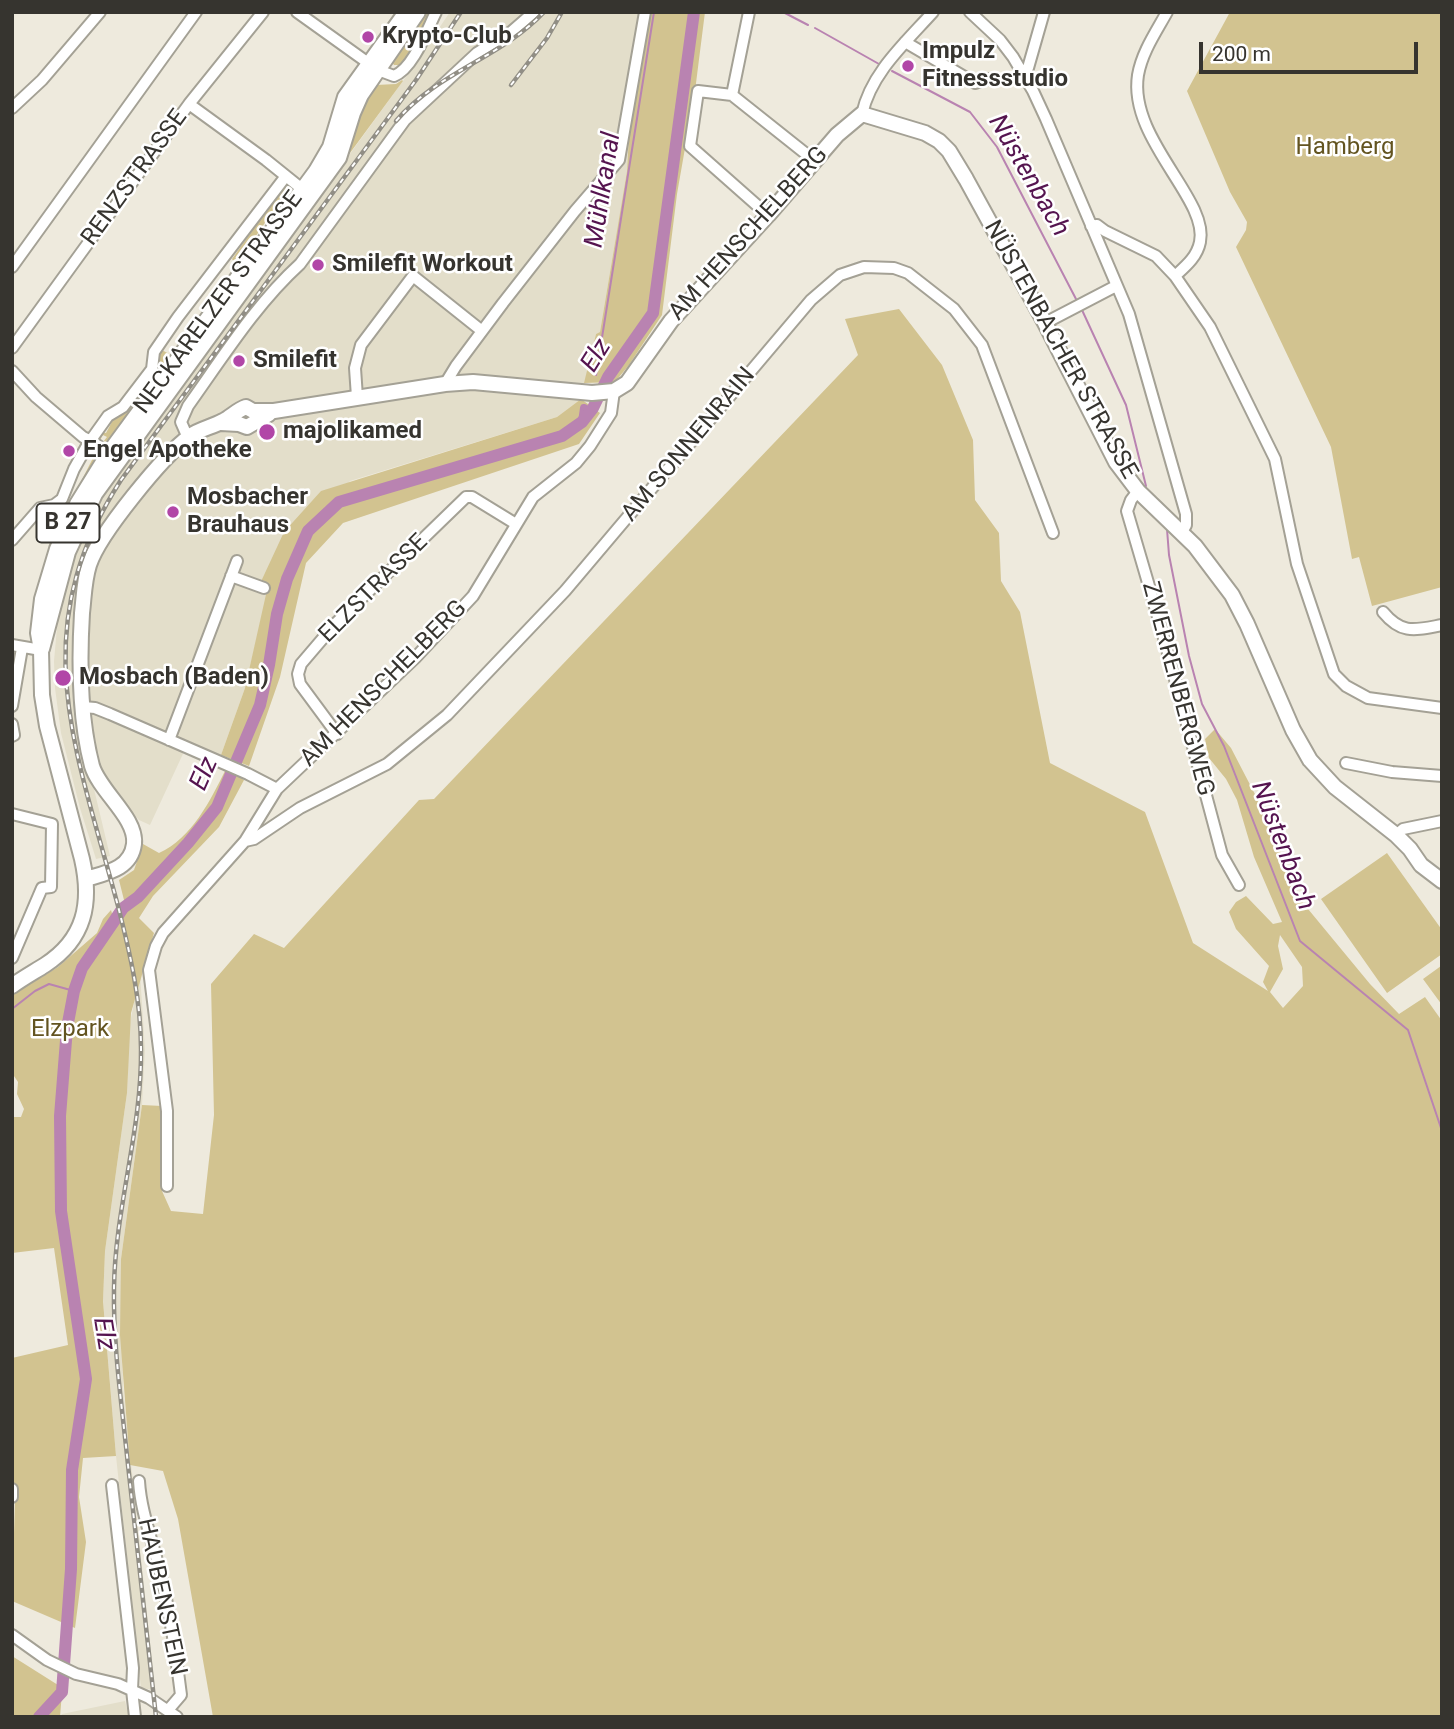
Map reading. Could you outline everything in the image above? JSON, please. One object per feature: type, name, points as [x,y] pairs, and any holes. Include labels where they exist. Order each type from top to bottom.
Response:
[{"type":"main road","name":"B 27","points":[[12,986],[57,957],[73,938],[87,900],[86,879],[47,726],[42,695],[41,650],[68,552],[85,513],[111,470],[186,359],[307,193],[340,158],[368,62],[406,12]]},
{"type":"main road","name":"B 27","points":[[368,62],[418,12]]},
{"type":"main road","name":"AM HENSCHELBERG","points":[[604,392],[627,383],[671,321],[837,135],[862,114]]},
{"type":"main road","name":"NÜSTENBACHER STRASSE","points":[[862,114],[907,126],[940,141],[966,179],[1045,323],[1116,462],[1138,491],[1182,531],[1231,595],[1247,624],[1287,717],[1310,760],[1335,787],[1442,873]]},
{"type":"main road","name":"NECKARELZER STRASSE","points":[[41,650],[38,633],[43,599],[57,549],[77,504],[108,454],[186,359]]},
{"type":"main road","points":[[86,879],[112,872],[121,866],[129,859],[134,843],[130,823],[95,775],[80,674],[84,583],[92,557],[119,516],[168,456],[188,438],[238,418],[246,407],[254,416],[357,397],[473,382],[604,392]]},
{"type":"main road","name":"NÜSTENBACHER STRASSE","points":[[1410,849],[1421,865],[1442,881]]},
{"type":"street","points":[[12,108],[42,80],[100,12]]},
{"type":"street","points":[[12,267],[197,12]]},
{"type":"street","name":"RENZSTRASSE","points":[[12,348],[189,104],[263,12]]},
{"type":"street","points":[[297,12],[390,76],[402,72],[410,63],[436,12]]},
{"type":"street","points":[[188,438],[181,422],[188,406],[262,304],[300,264],[405,120],[477,53],[511,32],[534,12]]},
{"type":"street","points":[[445,384],[482,331],[575,211],[619,160],[645,12]]},
{"type":"street","points":[[732,95],[749,12]]},
{"type":"street","points":[[862,114],[866,97],[887,63],[933,12]]},
{"type":"street","points":[[970,12],[1000,40],[1022,72],[1129,314],[1186,514],[1186,525],[1182,531]]},
{"type":"street","points":[[1022,72],[1028,68],[1044,12]]},
{"type":"street","points":[[1167,12],[1146,49],[1138,76],[1139,106],[1147,131],[1199,221],[1198,249],[1192,260],[1175,275]]},
{"type":"street","points":[[905,42],[975,83],[988,79]]},
{"type":"street","points":[[768,215],[690,146],[698,91],[732,95],[815,161]]},
{"type":"street","points":[[189,104],[307,193]]},
{"type":"street","points":[[12,540],[40,508],[54,505],[62,499],[74,469],[91,440],[109,415],[123,407],[152,369],[154,352],[161,341],[286,176]]},
{"type":"street","points":[[1091,226],[1097,225],[1156,256],[1175,275],[1210,327],[1275,459],[1297,564],[1334,674],[1346,686],[1368,698],[1442,708]]},
{"type":"street","name":"AM SONNENRAIN","points":[[245,841],[254,839],[300,808],[387,764],[447,715],[565,591],[811,300],[840,275],[864,267],[894,268],[908,273],[954,309],[982,345],[1053,533]]},
{"type":"street","points":[[357,397],[355,368],[361,345],[414,276],[482,331]]},
{"type":"street","points":[[1045,323],[1116,286]]},
{"type":"street","points":[[161,341],[186,359]]},
{"type":"street","points":[[12,371],[36,397],[83,437],[108,454],[111,470]]},
{"type":"street","name":"AM HENSCHELBERG","points":[[167,1186],[167,1111],[149,970],[160,940],[188,904],[245,841],[277,789],[337,734],[464,607],[533,497],[576,463],[590,446],[611,413],[604,392]]},
{"type":"street","name":"ZWERRENBERGWEG","points":[[1138,491],[1127,512],[1222,855],[1239,885]]},
{"type":"street","name":"ELZSTRASSE","points":[[337,734],[300,684],[298,674],[301,664],[337,623],[466,497],[472,497],[516,524]]},
{"type":"street","points":[[169,740],[237,561]]},
{"type":"street","points":[[231,576],[264,588]]},
{"type":"street","points":[[1383,612],[1399,628],[1412,630],[1442,625]]},
{"type":"street","points":[[12,706],[17,647],[41,650]]},
{"type":"street","points":[[83,707],[95,708],[277,789]]},
{"type":"street","points":[[1346,763],[1392,772],[1442,776]]},
{"type":"street","points":[[12,814],[52,824],[51,887],[41,888],[12,958]]},
{"type":"street","points":[[1396,835],[1403,829],[1442,821]]},
{"type":"street","name":"HAUBENSTEIN","points":[[139,1481],[141,1503],[161,1576],[173,1636],[181,1695],[173,1713]]},
{"type":"street","points":[[112,1485],[133,1668],[135,1717]]},
{"type":"street","points":[[12,1489],[12,1497]]},
{"type":"street","points":[[12,1635],[47,1660],[76,1674],[105,1679],[132,1690],[173,1713]]},
{"type":"shaded area","points":[[450,12],[650,12],[600,332],[596,334],[581,399],[557,417],[350,481],[268,590],[245,688],[221,755],[188,743],[150,825],[139,820],[89,768],[110,856],[96,859],[61,733],[54,661],[60,595],[90,511],[403,81]]},
{"type":"shaded area","points":[[140,973],[145,1050],[142,1105],[121,1259],[123,1388],[155,1690],[141,1688],[116,1456],[103,1300],[105,1251],[127,1093],[129,1028]]},
{"type":"shaded area","points":[[125,1701],[129,1717],[60,1717],[62,1714]]},
{"type":"green space","points":[[424,12],[430,12],[429,16],[409,55],[401,65],[394,65],[392,62]]},
{"type":"green space","points":[[650,12],[705,12],[695,91],[677,194],[662,315],[615,382],[584,383],[596,334],[600,332]]},
{"type":"green space","name":"Hamberg","points":[[1230,12],[1442,12],[1442,587],[1372,606],[1359,557],[1352,559],[1331,447],[1236,247],[1246,230],[1247,222],[1230,192],[1187,91]]},
{"type":"green space","points":[[402,80],[347,157],[344,154],[358,111],[376,85],[396,84]]},
{"type":"green space","points":[[283,187],[288,189],[290,197],[271,214],[238,262],[234,262],[232,259]]},
{"type":"green space","points":[[899,309],[942,365],[973,440],[975,500],[999,533],[1001,581],[1020,612],[1050,763],[1145,812],[1193,943],[1268,991],[1263,982],[1269,966],[1236,929],[1229,912],[1236,902],[1246,896],[1273,924],[1282,922],[1254,857],[1237,800],[1226,779],[1209,758],[1205,739],[1215,729],[1231,748],[1273,829],[1294,892],[1370,984],[1399,1014],[1425,997],[1442,1021],[1442,1717],[213,1717],[178,1519],[163,1471],[130,1465],[120,1335],[121,1259],[142,1105],[162,1106],[162,1191],[171,1211],[203,1214],[214,1115],[211,984],[254,934],[284,948],[419,800],[434,799],[858,355],[845,319]],"holes":[[[1280,935],[1302,967],[1303,986],[1283,1008],[1270,992],[1283,969],[1278,946]]]},
{"type":"green space","points":[[162,350],[169,354],[171,360],[110,441],[103,442],[107,437],[103,435],[100,440],[100,432],[106,433],[114,418],[125,411]]},
{"type":"green space","points":[[581,399],[600,413],[579,444],[343,523],[306,563],[280,677],[249,766],[221,755],[245,688],[267,590],[258,588],[284,532],[321,491],[557,417]]},
{"type":"green space","points":[[91,449],[98,459],[47,562],[51,537],[40,526],[48,527],[49,523],[38,516],[46,511],[64,515],[93,458],[88,455]]},
{"type":"green space","name":"Elzpark","points":[[226,769],[244,780],[219,827],[153,896],[139,918],[154,933],[131,1013],[127,1093],[105,1251],[103,1301],[116,1456],[83,1458],[79,1497],[86,1542],[75,1628],[12,1601],[15,1500],[12,1498],[12,1358],[68,1345],[54,1248],[12,1253],[12,1117],[21,1117],[24,1109],[17,1094],[18,1082],[12,1073],[12,995],[58,967],[97,933],[103,919],[111,910],[113,917],[125,904],[119,880],[134,870],[143,844],[159,853],[181,838],[199,817]]},
{"type":"green space","points":[[1387,853],[1442,930],[1442,954],[1387,993],[1321,899]]},
{"type":"green space","points":[[1442,967],[1442,1005],[1423,979]]},
{"type":"green space","points":[[12,1656],[58,1685],[62,1692],[60,1717],[12,1717]]},
{"type":"waterway","name":"Mühlkanal","points":[[596,375],[654,12]]},
{"type":"waterway","name":"Elz","points":[[39,1717],[62,1692],[71,1569],[72,1470],[86,1379],[61,1211],[60,1116],[67,1028],[74,991],[82,968],[123,908],[138,897],[217,807],[260,705],[277,614],[287,579],[308,531],[339,502],[562,436],[582,422],[593,408],[608,377],[653,313],[694,12]]},
{"type":"waterway","name":"Nüstenbach","points":[[783,12],[808,25]]},
{"type":"waterway","name":"Nüstenbach","points":[[815,28],[879,64]]},
{"type":"waterway","name":"Nüstenbach","points":[[892,71],[970,112],[997,147],[1076,299]]},
{"type":"waterway","name":"Nüstenbach","points":[[1082,310],[1126,405],[1146,486]]},
{"type":"waterway","name":"Mühlkanal","points":[[582,422],[584,408]]},
{"type":"waterway","name":"Nüstenbach","points":[[1167,529],[1169,555],[1189,656],[1202,704],[1224,746],[1300,941],[1408,1030],[1442,1131]]},
{"type":"waterway","points":[[12,1009],[49,984],[74,991]]},
{"type":"waterway","points":[[12,1279],[12,1291]]},
{"type":"railway","points":[[156,1717],[118,1376],[114,1310],[115,1258],[137,1109],[141,1031],[127,941],[87,794],[67,691],[66,640],[73,588],[91,535],[121,480],[416,80],[461,12]]},
{"type":"railway","points":[[396,121],[432,89],[508,42],[544,12]]},
{"type":"railway","points":[[511,85],[547,38],[562,12]]},
{"type":"place","name":"Krypto-Club","points":[[368,37]]},
{"type":"place","name":"Impulz Fitnessstudio","points":[[908,66]]},
{"type":"place","name":"Smilefit Workout","points":[[318,265]]},
{"type":"place","name":"Smilefit","points":[[239,361]]},
{"type":"place","name":"majolikamed","points":[[267,432]]},
{"type":"place","name":"Engel Apotheke","points":[[69,451]]},
{"type":"place","name":"Mosbacher Brauhaus","points":[[173,512]]},
{"type":"place","name":"Mosbach (Baden)","points":[[63,678]]}]
